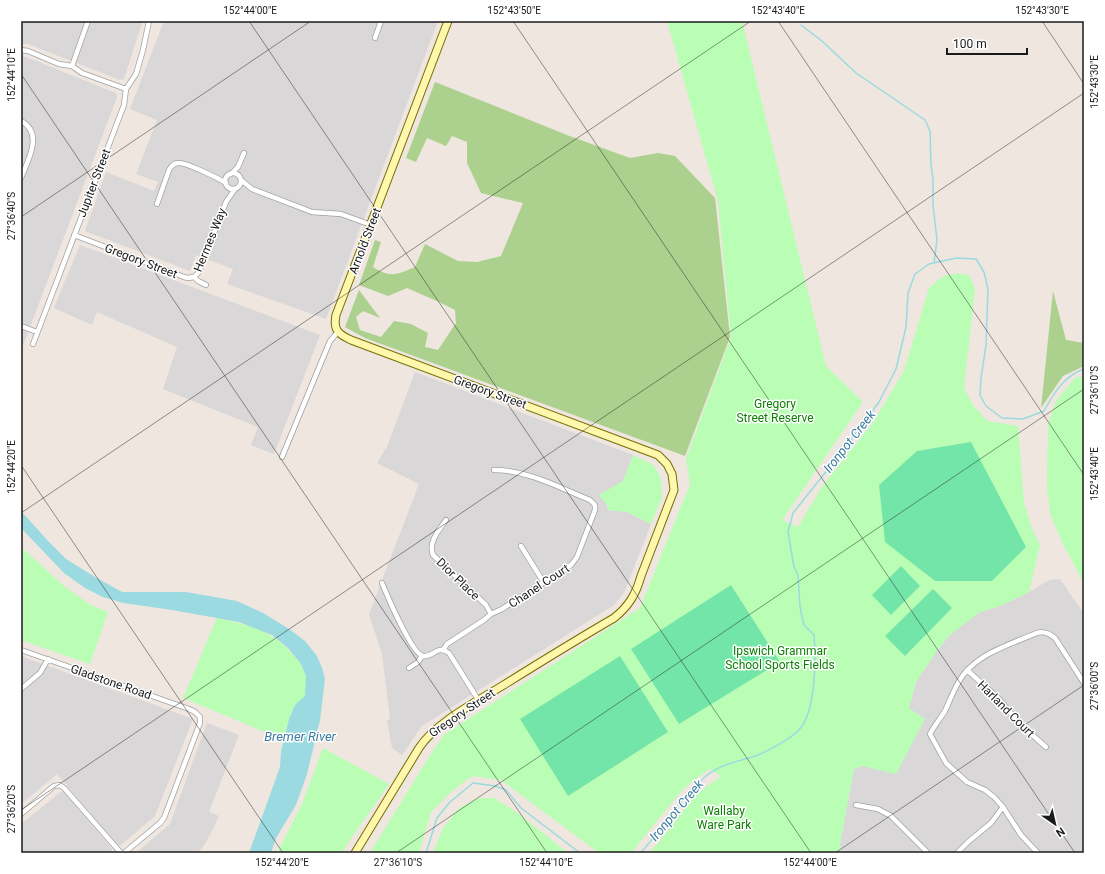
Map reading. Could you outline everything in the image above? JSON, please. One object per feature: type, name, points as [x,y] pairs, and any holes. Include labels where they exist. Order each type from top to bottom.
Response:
[{"type":"main road","name":"Arnold Street","points":[[338,332],[335,326],[336,315],[448,21]]},
{"type":"main road","name":"Gregory Street","points":[[338,332],[351,340],[644,451],[660,461],[670,484],[670,501],[641,576],[625,603],[619,610],[593,630],[435,729],[424,740],[355,853]]},
{"type":"street","points":[[72,66],[88,21]]},
{"type":"street","name":"Jupiter Street","points":[[33,344],[124,105],[126,89],[136,74],[149,21]]},
{"type":"street","points":[[375,38],[381,21]]},
{"type":"street","points":[[21,50],[28,51],[59,64],[72,66],[82,73],[126,89]]},
{"type":"street","points":[[21,121],[31,130],[34,141],[21,178]]},
{"type":"street","points":[[226,184],[229,175],[240,163],[244,153]]},
{"type":"street","points":[[156,204],[169,170],[174,165],[179,163],[212,175],[226,184],[230,189],[252,189]]},
{"type":"street","points":[[236,189],[240,184],[240,163]]},
{"type":"street","points":[[212,175],[236,174],[252,189],[312,212],[331,212],[341,214],[371,225]]},
{"type":"street","name":"Hermes Way","points":[[226,184],[226,202]]},
{"type":"street","name":"Hermes Way","points":[[194,277],[199,272],[226,202],[236,189]]},
{"type":"street","name":"Gregory Street","points":[[74,235],[184,277],[194,277],[198,282],[206,285]]},
{"type":"street","points":[[21,326],[37,332]]},
{"type":"street","points":[[282,457],[330,340],[338,332]]},
{"type":"street","name":"Chanel Court","points":[[443,650],[447,644],[491,614],[502,609],[568,568],[576,560],[595,510],[595,505],[590,500],[542,480],[508,470],[494,470]]},
{"type":"street","name":"Dior Place","points":[[446,520],[437,532],[433,542],[433,555],[486,605],[491,614]]},
{"type":"street","points":[[521,546],[544,583]]},
{"type":"street","points":[[382,583],[394,611],[416,651],[422,656],[428,656],[435,651],[443,650],[449,653],[479,701]]},
{"type":"street","points":[[1038,853],[1021,836],[1003,807],[994,797],[985,790],[967,782],[946,763],[930,734],[944,712],[958,682],[967,670],[976,662],[998,648],[1044,631],[1055,638],[1084,683]]},
{"type":"street","name":"Gladstone Road","points":[[21,650],[189,709],[196,712],[200,717],[200,723],[164,818],[160,823],[122,853]]},
{"type":"street","points":[[409,668],[418,662],[422,656]]},
{"type":"street","points":[[21,689],[40,673],[48,660]]},
{"type":"street","name":"Harland Court","points":[[967,670],[998,698],[1020,725],[1046,747]]},
{"type":"street","points":[[21,814],[54,786],[60,785],[66,789],[122,853]]},
{"type":"street","points":[[856,805],[878,809],[890,816],[928,853]]},
{"type":"street","points":[[957,853],[991,823],[1003,807]]},
{"type":"shaded area","points":[[21,21],[142,21],[124,79],[120,80],[28,44],[21,44]]},
{"type":"shaded area","points":[[164,21],[438,21],[326,319],[227,284],[233,269],[196,255],[190,271],[85,231],[106,172],[154,191],[158,182],[136,174],[157,120],[130,109]]},
{"type":"shaded area","points":[[21,55],[116,93],[117,97],[21,351]]},
{"type":"shaded area","points":[[80,245],[320,335],[274,454],[251,445],[258,427],[163,389],[177,347],[97,312],[92,325],[54,308]]},
{"type":"shaded area","points":[[415,372],[633,455],[623,481],[604,499],[608,510],[627,512],[651,524],[624,593],[614,605],[422,726],[402,755],[392,748],[387,721],[390,719],[382,654],[369,614],[419,484],[377,463],[387,447]]},
{"type":"shaded area","points":[[1060,579],[1084,614],[1084,853],[841,853],[840,844],[854,769],[862,766],[909,708],[916,682],[939,648],[950,635],[980,612],[998,607],[1029,592],[1049,580]]},
{"type":"shaded area","points":[[21,656],[193,719],[155,816],[121,845],[118,845],[57,774],[21,804]]},
{"type":"shaded area","points":[[207,723],[239,735],[209,812],[219,816],[205,844],[198,853],[193,851],[191,853],[136,853],[170,824]]},
{"type":"shaded area","points":[[62,791],[112,849],[111,853],[21,853],[21,824]]},
{"type":"green space","name":"Ipswich Grammar School Sports Fields","points":[[667,21],[742,21],[826,366],[863,402],[782,520],[798,527],[823,485],[872,424],[904,371],[929,288],[939,279],[947,275],[969,275],[975,288],[964,388],[973,405],[987,421],[1018,426],[1024,502],[1032,529],[1040,545],[1029,592],[998,607],[980,612],[950,635],[939,648],[916,682],[909,708],[925,719],[896,774],[862,766],[854,769],[840,844],[841,853],[649,853],[695,795],[721,776],[709,769],[683,789],[631,853],[599,853],[501,780],[472,776],[451,792],[431,812],[419,853],[370,853],[432,752],[445,734],[640,608],[690,484],[686,459],[731,337],[718,201]]},
{"type":"green space","points":[[435,82],[567,135],[630,158],[658,153],[675,156],[715,198],[730,337],[685,456],[365,338],[345,327],[359,290],[380,318],[363,311],[356,317],[360,330],[381,337],[394,321],[411,324],[428,333],[425,347],[438,350],[456,323],[455,310],[407,288],[388,296],[359,285],[375,240],[381,242],[373,267],[379,271],[390,274],[399,273],[415,267],[425,244],[458,261],[477,262],[501,256],[523,203],[481,193],[467,163],[467,142],[452,136],[446,146],[427,138],[416,162],[406,158]]},
{"type":"green space","points":[[1053,291],[1066,340],[1084,343],[1084,366],[1063,376],[1041,408]]},
{"type":"green space","points":[[1084,376],[1084,584],[1062,542],[1050,513],[1047,487],[1048,425],[1056,401],[1075,378]]},
{"type":"green space","points":[[971,442],[1026,547],[992,581],[935,581],[885,542],[879,485],[917,451]]},
{"type":"green space","points":[[633,455],[652,464],[658,472],[661,480],[662,497],[651,524],[627,512],[608,510],[607,505],[599,495],[623,481]]},
{"type":"green space","points":[[23,549],[64,586],[89,604],[108,612],[90,664],[21,640],[21,550]]},
{"type":"green space","points":[[901,566],[920,586],[891,615],[872,595]]},
{"type":"green space","points":[[731,585],[780,662],[679,724],[631,649]]},
{"type":"green space","points":[[933,589],[952,608],[905,656],[885,636]]},
{"type":"green space","points":[[217,618],[250,626],[269,635],[287,648],[303,668],[306,677],[305,696],[292,711],[284,740],[183,698]]},
{"type":"green space","points":[[620,656],[668,732],[568,796],[520,719]]},
{"type":"green space","points":[[323,748],[389,784],[341,853],[277,853],[302,804]]},
{"type":"green space","points":[[479,798],[494,798],[519,814],[568,853],[433,853],[443,828],[459,808]]},
{"type":"water","name":"Bremer River","points":[[21,511],[66,559],[122,592],[186,592],[237,601],[263,613],[289,629],[305,641],[317,656],[325,679],[320,720],[307,774],[296,805],[276,838],[271,853],[249,853],[280,767],[281,751],[289,719],[295,705],[305,696],[306,676],[301,664],[288,648],[272,635],[239,622],[123,603],[103,597],[85,588],[64,573],[21,528]]},
{"type":"waterway","points":[[801,25],[822,41],[856,73],[925,120],[930,131],[933,205],[937,240],[934,263]]},
{"type":"waterway","name":"Ironpot Creek","points":[[640,853],[680,803],[705,777],[723,766],[755,756],[772,748],[795,734],[805,722],[809,711],[814,684],[814,635],[804,625],[800,607],[798,575],[794,567],[788,532],[793,513],[879,402],[896,369],[906,327],[908,293],[915,274],[929,264],[956,258],[976,259],[984,272],[988,289],[986,345],[980,395],[986,406],[1002,418],[1023,419],[1044,411],[1060,386],[1071,376],[1084,369]]},
{"type":"waterway","name":"Ironpot Creek","points":[[426,853],[437,818],[449,803],[473,783],[495,786],[506,790],[521,808],[580,853]]},
{"type":"park label","name":"Gregory Street Reserve","points":[[775,411]]},
{"type":"park label","name":"Wallaby Ware Park","points":[[724,818]]}]
